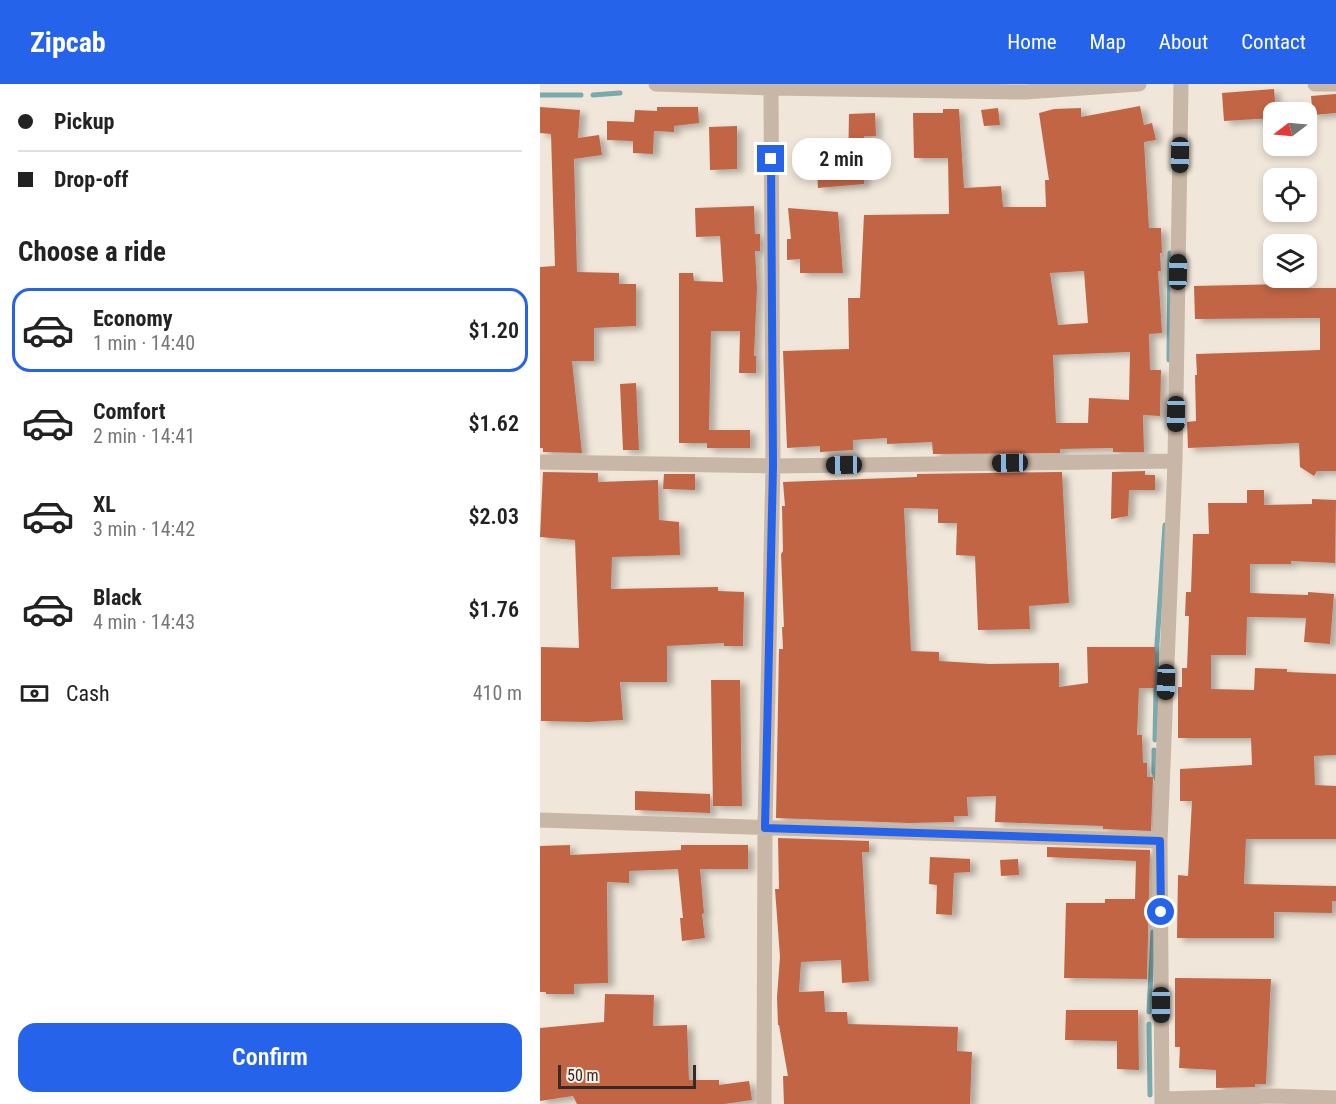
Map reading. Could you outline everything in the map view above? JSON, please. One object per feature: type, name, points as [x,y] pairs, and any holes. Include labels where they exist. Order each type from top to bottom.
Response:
[{"type":"street","points":[[656,84],[771,88],[1024,88],[1139,84]]},
{"type":"street","points":[[1180,84],[1175,461],[1160,841],[1162,1102],[1275,1096],[1336,1098]]},
{"type":"street","points":[[1315,84],[1336,84]]},
{"type":"street","points":[[764,1104],[765,828],[773,466],[771,88]]},
{"type":"street","points":[[540,462],[773,466],[1175,461]]},
{"type":"street","points":[[540,820],[1160,841]]},
{"type":"building","points":[[1274,89],[1275,102],[1263,102],[1263,119],[1224,121],[1222,93]]},
{"type":"building","points":[[1336,94],[1336,113],[1317,115],[1317,102],[1312,102],[1311,96]]},
{"type":"building","points":[[1140,106],[1144,125],[1152,123],[1156,140],[1144,142],[1149,228],[1161,228],[1161,271],[1158,271],[1162,333],[1149,334],[1150,370],[1161,370],[1160,416],[1143,415],[1144,452],[1113,452],[1113,448],[1060,449],[1060,453],[933,454],[932,442],[887,444],[887,438],[853,440],[853,450],[820,452],[820,446],[787,448],[783,351],[849,349],[848,298],[860,298],[864,215],[949,214],[948,158],[914,158],[913,113],[943,113],[943,109],[959,109],[964,188],[1001,186],[1003,207],[1046,207],[1045,180],[1049,180],[1039,113],[1054,109],[1081,108],[1081,117]],"holes":[[[1084,271],[1088,323],[1058,325],[1050,273]],[[1130,352],[1129,400],[1089,398],[1088,423],[1056,423],[1053,355]]]},
{"type":"building","points":[[540,107],[580,110],[578,138],[599,135],[602,155],[574,159],[577,272],[619,273],[619,284],[636,284],[636,326],[594,328],[594,361],[572,361],[582,453],[543,452],[543,448],[540,448],[540,267],[555,266],[551,134],[540,133]]},
{"type":"building","points":[[657,107],[698,107],[699,123],[674,126],[674,132],[654,131],[653,154],[633,153],[633,141],[607,140],[607,121],[634,122],[635,110],[657,111]]},
{"type":"building","points":[[998,108],[1000,125],[984,126],[981,110]]},
{"type":"building","points":[[875,113],[876,136],[864,136],[864,184],[818,188],[817,171],[848,168],[849,114]]},
{"type":"building","points":[[737,126],[737,169],[710,170],[709,127]]},
{"type":"building","points":[[754,206],[755,234],[760,234],[760,251],[755,251],[757,288],[754,356],[756,356],[756,373],[739,373],[740,331],[711,331],[709,430],[750,430],[750,448],[707,448],[707,443],[679,443],[679,273],[693,273],[694,281],[723,282],[720,236],[696,237],[695,208]]},
{"type":"building","points":[[788,208],[838,212],[843,273],[800,273],[800,259],[787,260],[787,239],[791,239]]},
{"type":"building","points":[[1263,285],[1263,288],[1336,288],[1336,471],[1317,471],[1314,476],[1300,467],[1299,443],[1188,448],[1187,422],[1196,421],[1196,354],[1320,350],[1320,318],[1195,319],[1194,286]]},
{"type":"building","points":[[636,383],[639,450],[623,450],[620,384]]},
{"type":"building","points":[[1145,471],[1145,475],[1155,475],[1155,490],[1129,490],[1128,516],[1111,519],[1112,472]]},
{"type":"building","points":[[543,472],[598,473],[598,482],[658,480],[659,520],[679,522],[680,555],[612,557],[611,589],[718,587],[718,591],[744,592],[743,646],[724,646],[724,643],[667,646],[667,682],[620,682],[623,720],[541,721],[541,647],[579,648],[575,540],[540,537]]},
{"type":"building","points":[[1062,472],[1069,603],[1029,606],[1030,629],[978,630],[975,556],[956,555],[957,523],[938,523],[938,509],[904,508],[911,651],[939,652],[939,661],[989,664],[1059,663],[1059,687],[1088,683],[1087,647],[1155,647],[1155,688],[1139,688],[1137,735],[1142,735],[1143,763],[1147,763],[1147,777],[1153,777],[1151,831],[1103,829],[1103,826],[995,822],[996,796],[967,797],[968,816],[954,816],[954,822],[909,823],[776,818],[779,649],[783,649],[782,627],[784,627],[781,554],[783,551],[782,506],[785,506],[783,482],[917,477],[917,474]]},
{"type":"building","points":[[664,474],[695,474],[695,490],[663,489]]},
{"type":"building","points":[[1247,490],[1264,490],[1264,505],[1312,504],[1312,499],[1336,500],[1335,563],[1291,561],[1291,564],[1250,564],[1250,593],[1334,594],[1330,644],[1304,642],[1306,618],[1247,617],[1246,655],[1211,655],[1211,689],[1254,690],[1255,668],[1336,674],[1336,755],[1314,756],[1315,785],[1336,786],[1336,839],[1246,839],[1244,884],[1336,886],[1336,901],[1332,901],[1332,913],[1274,912],[1274,938],[1177,938],[1178,875],[1188,876],[1192,801],[1180,801],[1180,769],[1252,765],[1251,738],[1178,738],[1178,687],[1182,687],[1182,668],[1187,668],[1189,616],[1185,616],[1186,592],[1191,592],[1193,534],[1209,534],[1208,503],[1247,503]]},
{"type":"building","points":[[711,680],[740,680],[742,806],[713,806]]},
{"type":"building","points":[[635,791],[710,794],[710,813],[635,810]]},
{"type":"building","points":[[778,838],[869,841],[869,852],[862,852],[869,981],[842,983],[841,960],[801,962],[799,992],[824,991],[825,1012],[847,1012],[848,1024],[958,1027],[957,1051],[972,1052],[970,1104],[784,1104],[783,1076],[788,1076],[778,1025],[777,997],[780,957],[775,889],[779,889]]},
{"type":"building","points":[[570,845],[570,855],[681,850],[681,845],[748,845],[748,869],[700,869],[705,938],[682,941],[680,918],[683,918],[678,869],[629,871],[629,883],[607,882],[608,983],[574,984],[574,994],[546,994],[546,992],[540,992],[540,846]]},
{"type":"building","points":[[1047,847],[1150,850],[1147,979],[1064,978],[1066,903],[1105,903],[1105,899],[1135,899],[1136,861],[1047,857]]},
{"type":"building","points":[[930,857],[970,859],[970,872],[954,873],[952,915],[936,914],[937,885],[929,884]]},
{"type":"building","points":[[1018,859],[1019,875],[1001,876],[1000,860]]},
{"type":"building","points":[[1175,978],[1271,979],[1266,1084],[1255,1084],[1255,1087],[1216,1088],[1216,1070],[1179,1068],[1180,1047],[1175,1047]]},
{"type":"building","points":[[605,994],[654,995],[653,1026],[687,1025],[689,1080],[719,1080],[719,1085],[749,1081],[752,1100],[724,1104],[577,1104],[573,1096],[540,1101],[540,1028],[604,1022]]},
{"type":"building","points":[[1066,1010],[1138,1010],[1139,1070],[1117,1069],[1117,1041],[1065,1040]]},
{"type":"waterway","points":[[593,95],[620,93]]},
{"type":"waterway","points":[[540,95],[581,95]]},
{"type":"waterway","points":[[1169,360],[1170,253]]},
{"type":"waterway","points":[[1156,685],[1165,525]]},
{"type":"waterway","points":[[1155,740],[1156,689]]},
{"type":"waterway","points":[[1154,750],[1154,772],[1157,780]]},
{"type":"waterway","points":[[1149,1012],[1153,932]]},
{"type":"waterway","points":[[1149,1024],[1150,1095]]},
{"type":"route","points":[[771,159],[773,466],[765,828],[1160,841],[1161,912]]}]
